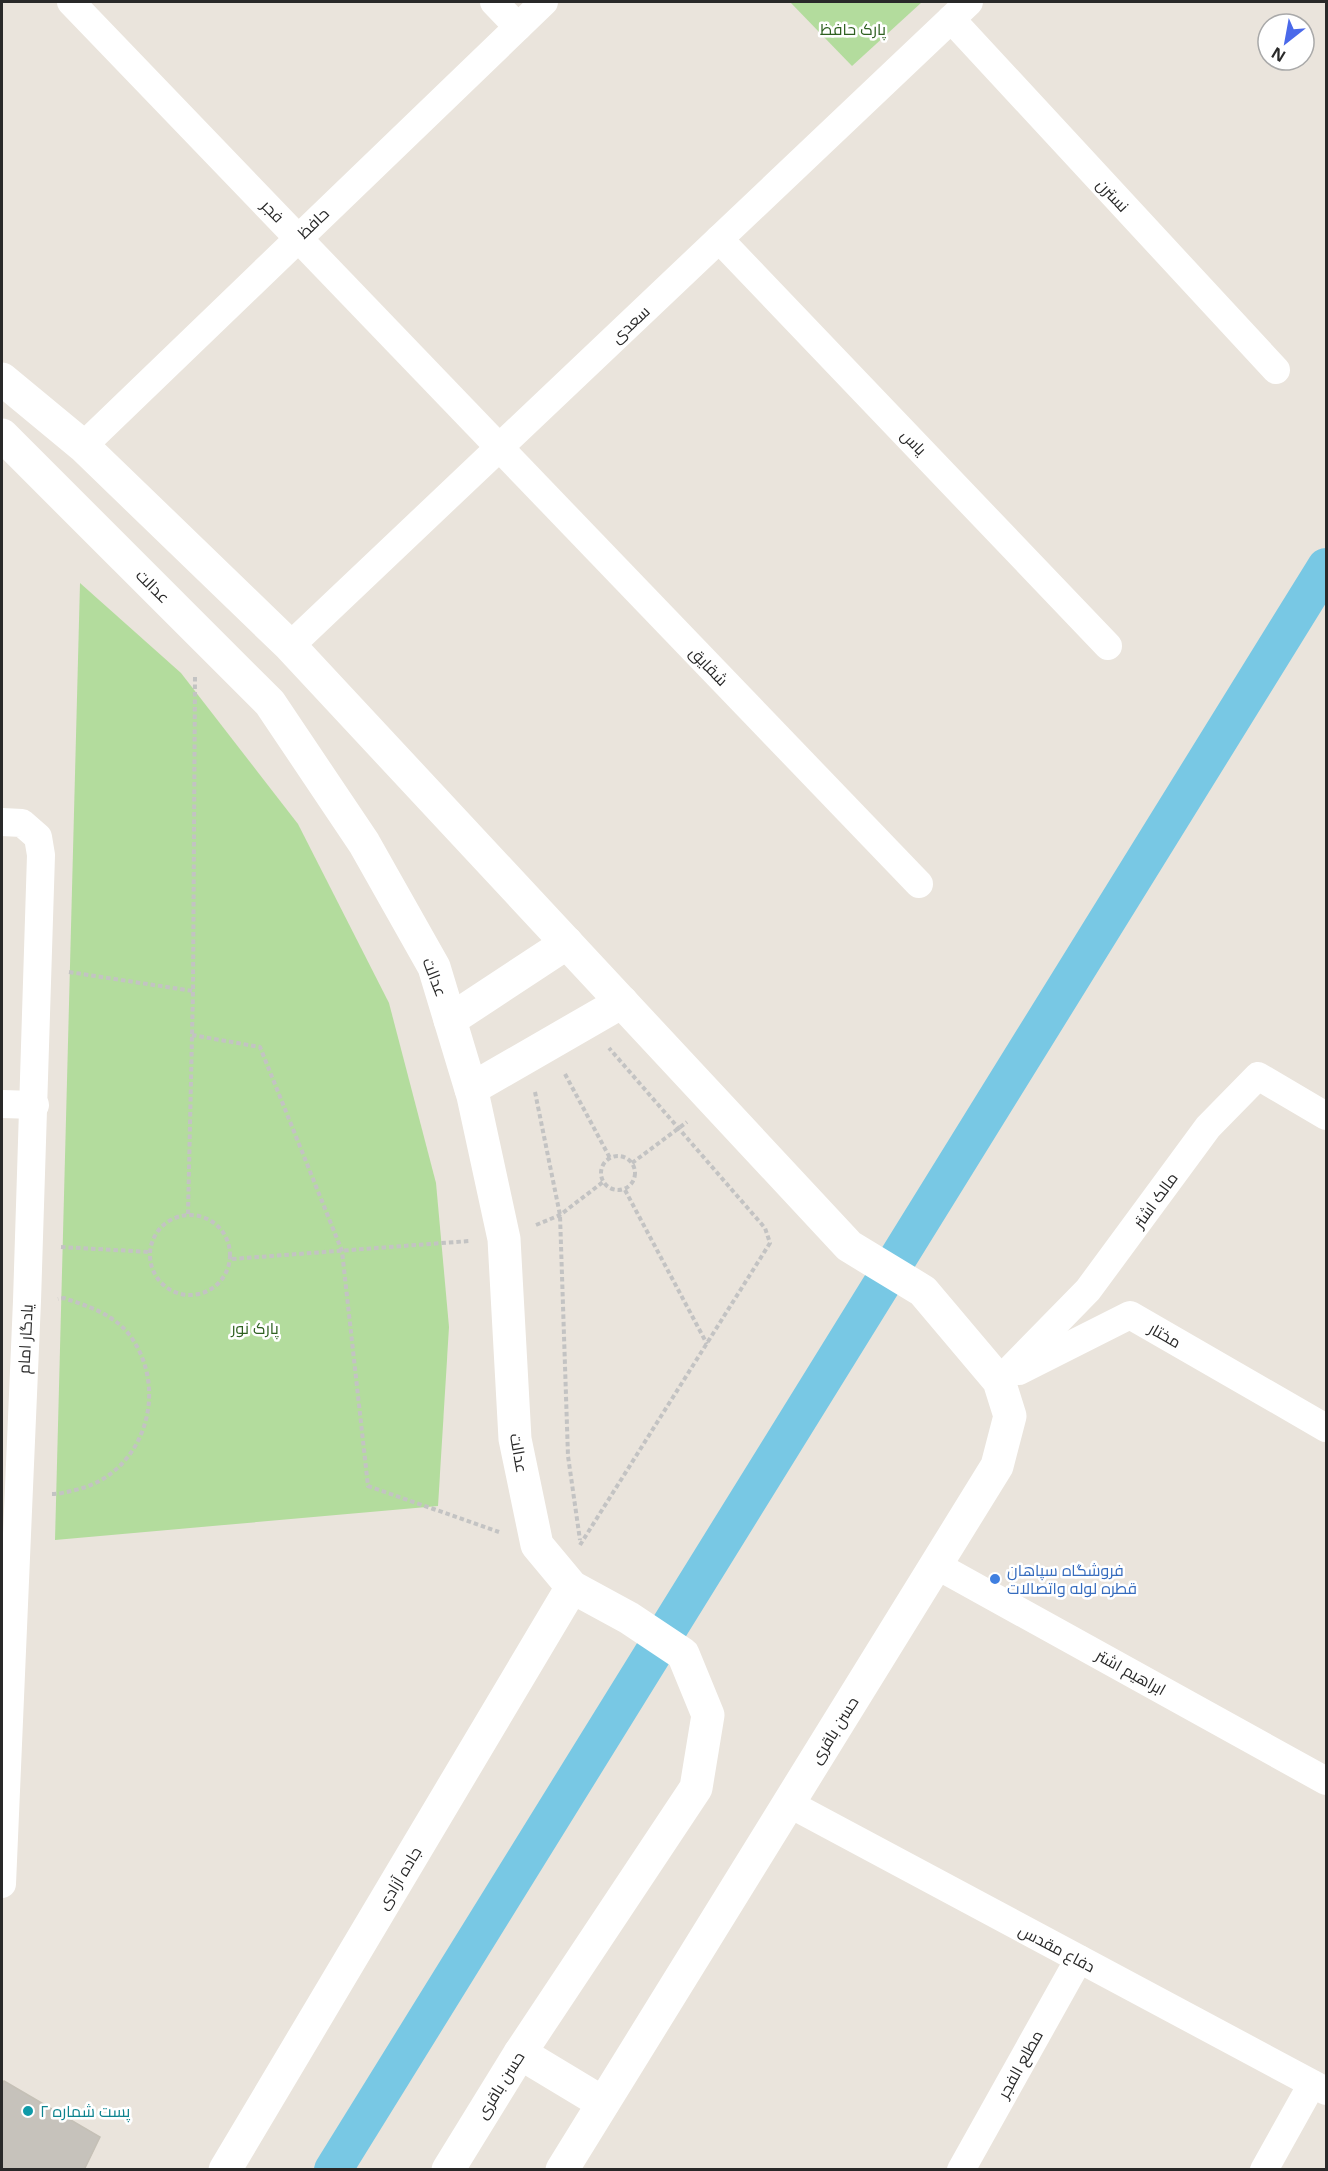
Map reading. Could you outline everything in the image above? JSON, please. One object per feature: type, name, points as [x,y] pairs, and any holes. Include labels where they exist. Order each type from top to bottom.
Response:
[{"type":"main road","points":[[2,379],[83,446],[290,646],[714,1101]]},
{"type":"main road","name":"عدالت","points":[[2,435],[270,703],[364,843],[434,967],[471,1089],[504,1239],[515,1439],[537,1545],[572,1587],[629,1618],[683,1654]]},
{"type":"main road","points":[[450,1020],[567,943]]},
{"type":"main road","points":[[471,1089],[622,1002]]},
{"type":"main road","name":"حسن باقری","points":[[562,2169],[997,1466],[1010,1416],[999,1381],[923,1291],[849,1246],[714,1101]]},
{"type":"main road","name":"جاده آزادی","points":[[225,2169],[572,1587]]},
{"type":"main road","name":"حسن باقری","points":[[448,2169],[520,2054],[696,1788],[708,1715],[683,1654]]},
{"type":"main road","points":[[520,2054],[603,2103]]},
{"type":"street","name":"فجر","points":[[71,2],[500,448]]},
{"type":"street","points":[[494,2],[518,27]]},
{"type":"street","name":"حافظ","points":[[83,446],[544,2]]},
{"type":"street","name":"سعدی","points":[[290,646],[960,10]]},
{"type":"street","name":"نسترن","points":[[960,10],[1276,370]]},
{"type":"street","name":"یاس","points":[[719,239],[1108,646]]},
{"type":"street","name":"شقایق","points":[[500,448],[919,884]]},
{"type":"street","name":"یادگار امام","points":[[2,822],[22,823],[38,837],[41,855],[35,1105],[27,1301],[12,1376],[18,1488],[6,1654],[2,1884]]},
{"type":"street","name":"مالک اشتر","points":[[999,1381],[1088,1290],[1208,1127],[1258,1076],[1326,1116]]},
{"type":"street","points":[[2,1104],[35,1105]]},
{"type":"street","name":"مختار","points":[[999,1381],[1130,1315],[1326,1428]]},
{"type":"street","name":"ابراهیم اشتر","points":[[936,1565],[1326,1780]]},
{"type":"street","name":"دفاع مقدس","points":[[788,1803],[1319,2087]]},
{"type":"street","name":"مطلع الفجر","points":[[961,2169],[1079,1959]]},
{"type":"street","points":[[1264,2169],[1319,2087]]},
{"type":"path","points":[[188,1214],[193,991],[195,628]]},
{"type":"path","points":[[38,968],[193,991]]},
{"type":"path","points":[[192,1035],[260,1047],[342,1251],[368,1486],[537,1545]]},
{"type":"path","points":[[580,1545],[770,1243],[765,1228],[602,1040]]},
{"type":"path","points":[[560,1066],[610,1158]]},
{"type":"path","points":[[534,1086],[560,1215],[568,1456],[580,1545],[572,1587]]},
{"type":"path","points":[[632,1162],[714,1101]]},
{"type":"path","points":[[618,1155],[629,1158],[632,1162],[636,1169],[634,1181],[625,1190],[613,1190],[603,1182],[601,1170],[606,1160],[618,1155]]},
{"type":"path","points":[[231,1259],[504,1239],[560,1215],[603,1182]]},
{"type":"path","points":[[625,1190],[707,1344]]},
{"type":"path","points":[[188,1214],[211,1219],[227,1236],[231,1259],[223,1281],[204,1294],[180,1295],[160,1283],[150,1262],[152,1239],[166,1221],[188,1214]]},
{"type":"path","points":[[29,1246],[150,1252]]},
{"type":"path","points":[[18,1488],[55,1494],[90,1487],[121,1467],[142,1437],[150,1401],[146,1365],[127,1333],[99,1310],[64,1298],[27,1301]]},
{"type":"green space","name":"پارک حافظ","points":[[790,2],[922,2],[852,66]]},
{"type":"green space","name":"پارک نور","points":[[80,583],[181,673],[298,824],[389,1003],[436,1183],[449,1327],[438,1506],[55,1540]]},
{"type":"building","name":"پست شماره ۲","points":[[4,2081],[100,2137],[84,2170],[2,2170],[2,2085]]},
{"type":"waterway","points":[[333,2170],[1326,567]]},
{"type":"place","name":"فروشگاه سپاهان قطره لوله واتصالات","points":[[995,1579]]},
{"type":"place","name":"پست شماره ۲","points":[[28,2111]]}]
